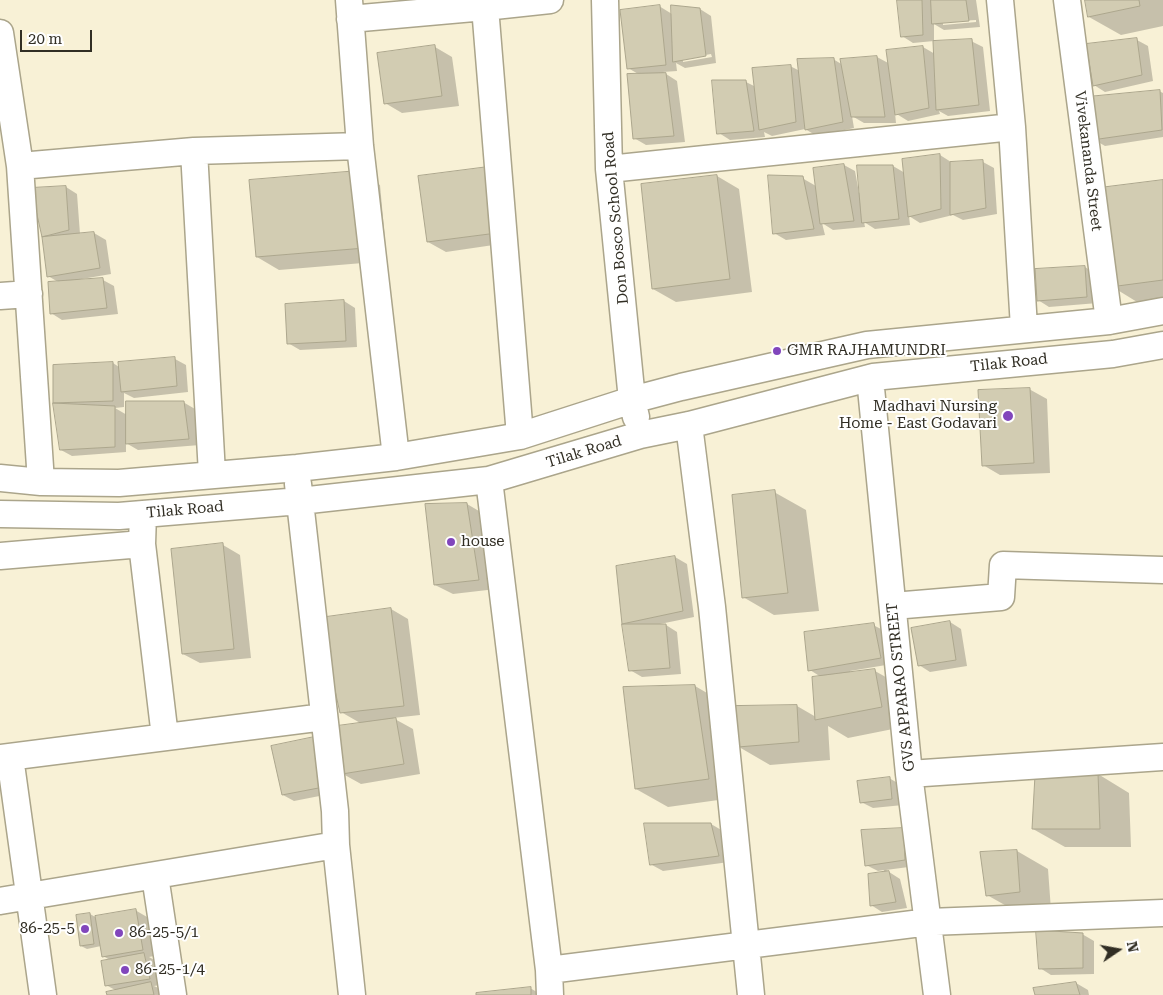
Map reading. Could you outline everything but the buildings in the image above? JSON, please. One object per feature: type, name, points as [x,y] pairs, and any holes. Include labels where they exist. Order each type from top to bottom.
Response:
[{"type":"street","points":[[396,457],[360,146],[349,9],[485,8],[550,0]]},
{"type":"street","name":"Don Bosco School Road","points":[[605,0],[609,169],[632,400],[640,435]]},
{"type":"street","points":[[1000,0],[1012,127],[1024,328]]},
{"type":"street","name":"Vivekananda Street","points":[[1067,0],[1109,321]]},
{"type":"street","points":[[485,8],[520,436]]},
{"type":"street","points":[[0,33],[20,166],[41,482]]},
{"type":"street","points":[[609,169],[1012,127]]},
{"type":"street","points":[[20,166],[194,151],[360,146]]},
{"type":"street","points":[[194,151],[212,474]]},
{"type":"street","points":[[0,296],[29,294]]},
{"type":"street","points":[[0,478],[41,482],[119,483],[297,468],[396,457],[520,436],[632,400],[681,387],[867,345],[1109,321],[1163,311]]},
{"type":"street","name":"Tilak Road","points":[[0,514],[119,516],[300,501],[489,480],[640,435],[690,425],[870,378],[1113,354],[1163,345]]},
{"type":"street","name":"GVS APPARAO STREET","points":[[870,378],[909,774],[936,995]]},
{"type":"street","points":[[690,425],[712,607],[751,995]]},
{"type":"street","points":[[297,468],[335,811],[336,845],[352,995]]},
{"type":"street","points":[[489,480],[549,983],[747,944],[928,922],[1163,913]]},
{"type":"street","points":[[143,514],[142,544],[165,737]]},
{"type":"street","points":[[0,556],[142,544]]},
{"type":"street","points":[[893,606],[1001,597],[1003,565],[1163,570]]},
{"type":"street","points":[[43,995],[5,758],[324,717]]},
{"type":"street","points":[[909,774],[1163,757]]},
{"type":"street","points":[[0,901],[336,845]]},
{"type":"street","points":[[155,876],[173,995]]},
{"type":"place","name":"GMR RAJHAMUNDRI","points":[[777,351]]},
{"type":"place","name":"Madhavi Nursing Home - East Godavari","points":[[1008,416]]},
{"type":"place","name":"house","points":[[451,542]]},
{"type":"place","name":"86-25-5","points":[[85,929]]},
{"type":"place","name":"86-25-5/1","points":[[119,933]]},
{"type":"place","name":"86-25-1/4","points":[[125,970]]}]
